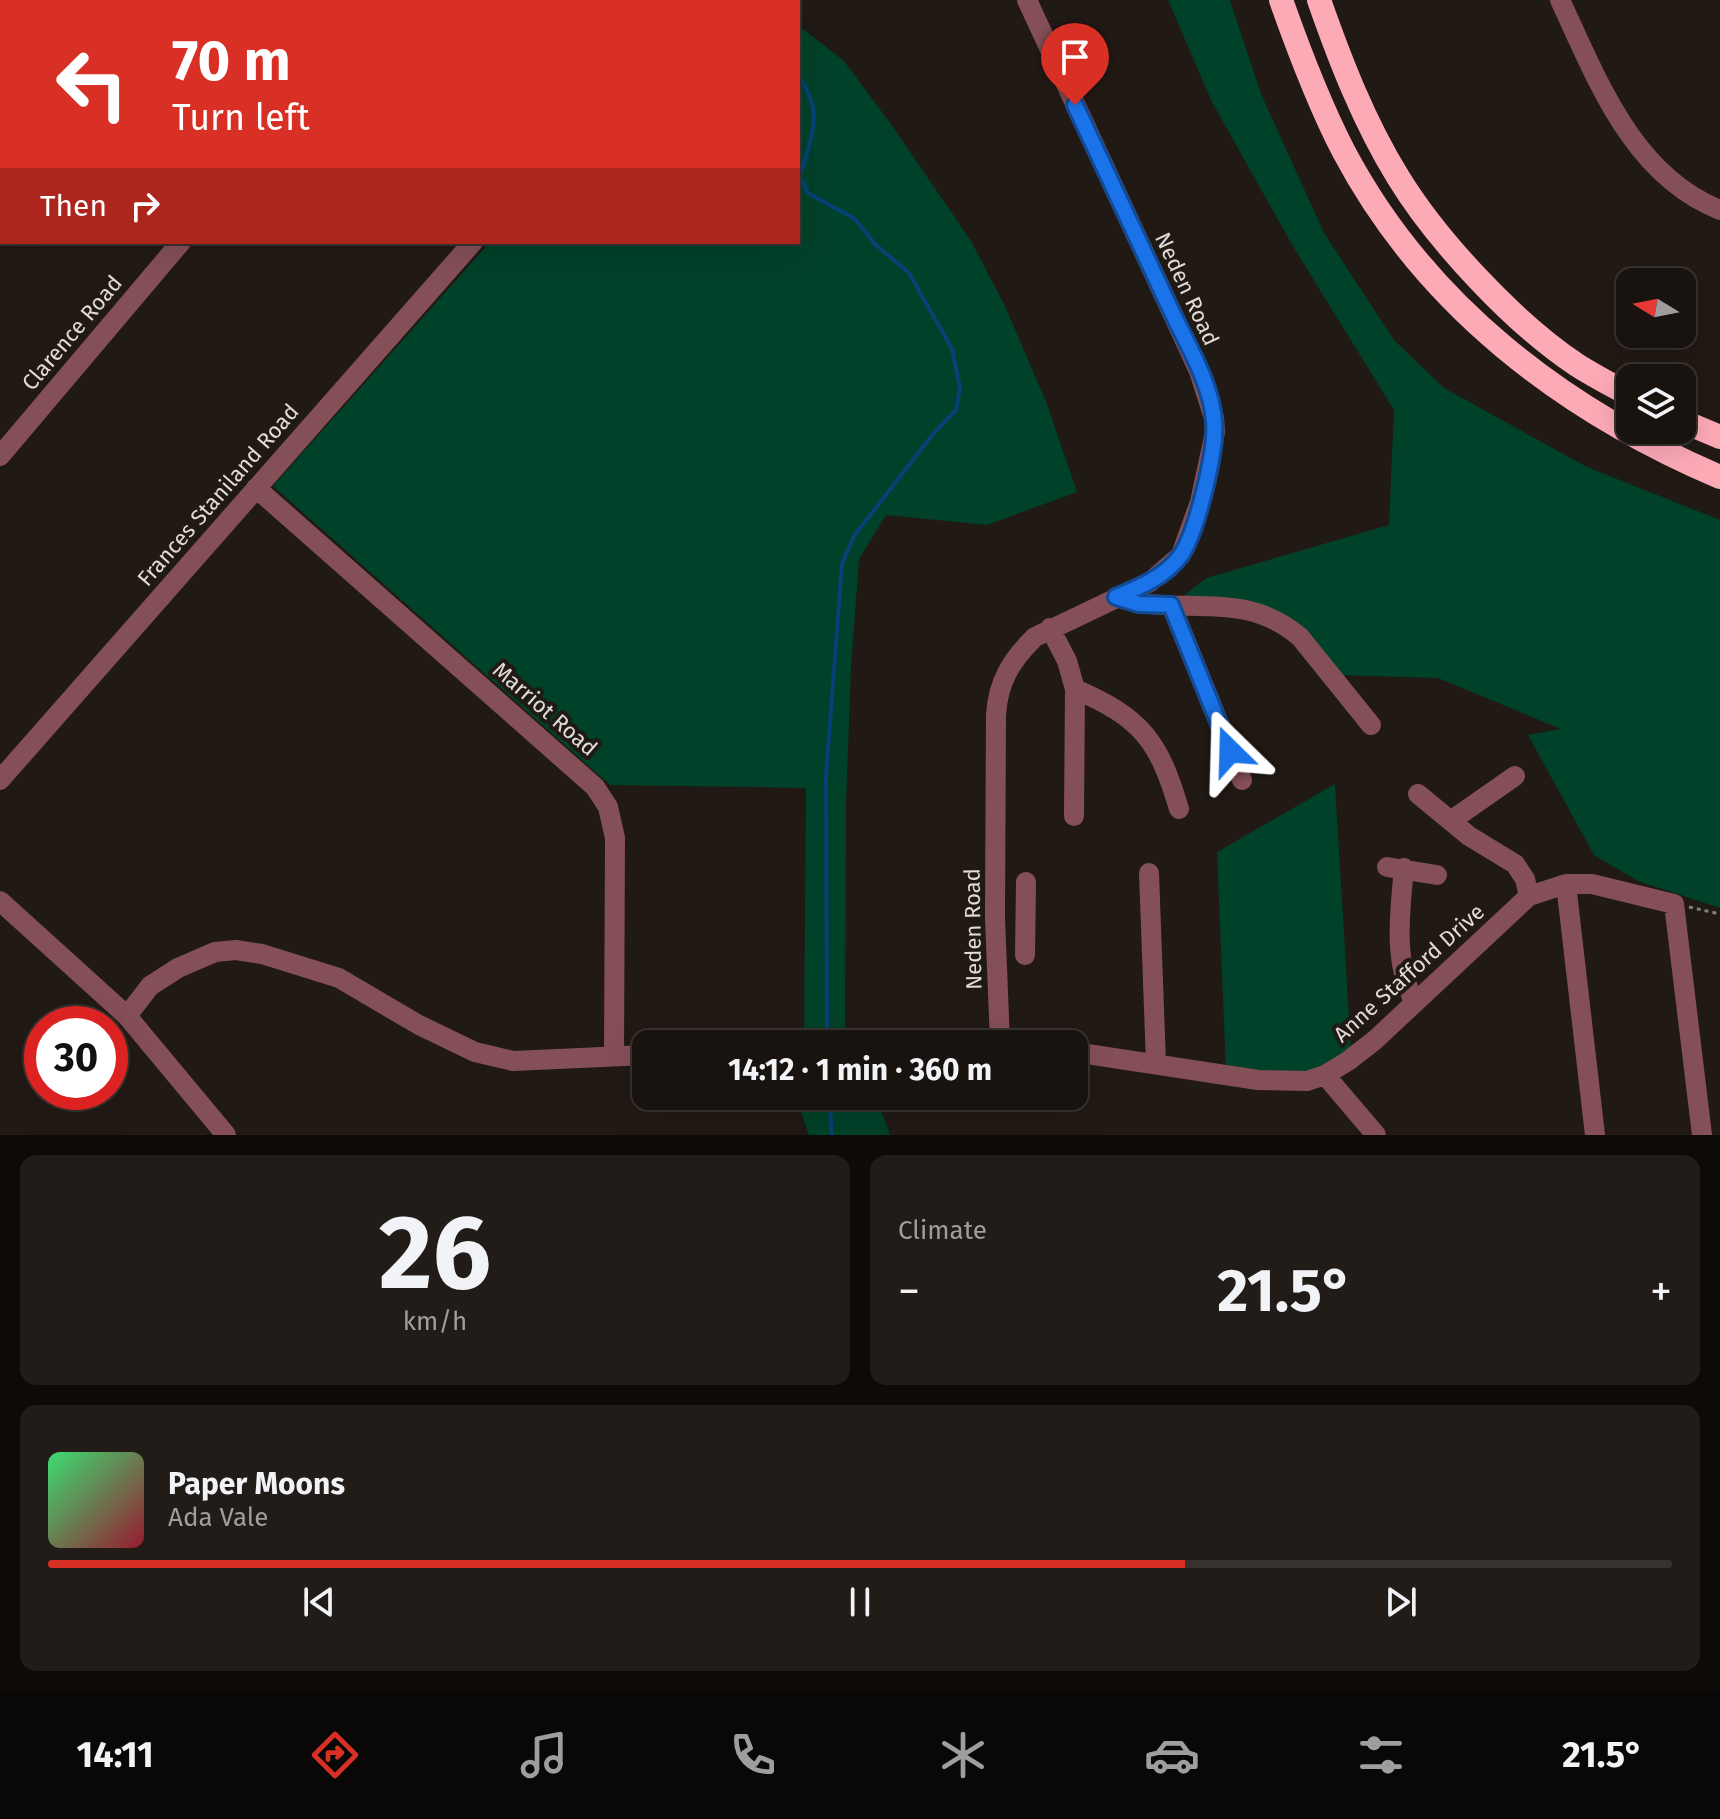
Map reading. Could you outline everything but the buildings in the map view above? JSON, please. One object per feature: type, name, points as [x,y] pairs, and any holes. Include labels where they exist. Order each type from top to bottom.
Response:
[{"type":"highway","points":[[1281,0],[1344,153],[1376,205],[1429,277],[1474,324],[1528,369],[1628,433],[1720,477]]},
{"type":"highway","points":[[1319,0],[1354,91],[1398,178],[1464,264],[1536,334],[1577,365],[1616,387]]},
{"type":"highway","points":[[1696,427],[1720,437]]},
{"type":"street","name":"Neden Road","points":[[1008,1030],[995,918],[997,695],[1001,682],[1021,650],[1035,637],[1150,582],[1181,555],[1200,502],[1213,452],[1214,418],[1199,371],[1027,0]]},
{"type":"street","points":[[1560,0],[1611,110],[1647,157],[1676,185],[1720,210]]},
{"type":"street","name":"Clarence Road","points":[[0,456],[179,244]]},
{"type":"street","name":"Frances Staniland Road","points":[[0,780],[471,244]]},
{"type":"street","name":"Marriot Road","points":[[256,488],[573,766],[595,787],[608,807],[615,838],[614,1056]]},
{"type":"street","points":[[1116,597],[1139,604],[1192,604],[1251,610],[1287,626],[1320,660],[1371,725]]},
{"type":"street","points":[[1171,605],[1242,780]]},
{"type":"street","points":[[1050,628],[1067,661],[1075,689],[1074,816]]},
{"type":"street","points":[[1075,689],[1125,716],[1142,729],[1161,755],[1179,809]]},
{"type":"street","points":[[1452,820],[1515,776]]},
{"type":"street","points":[[1418,794],[1469,836],[1515,864],[1525,879],[1529,896]]},
{"type":"street","points":[[1414,1001],[1409,991],[1400,941],[1396,868],[1437,875]]},
{"type":"street","points":[[1149,873],[1156,1063]]},
{"type":"street","points":[[1025,955],[1026,882]]},
{"type":"street","points":[[1566,884],[1595,1135]]},
{"type":"street","name":"Anne Stafford Drive","points":[[1088,1054],[1272,1081],[1307,1081],[1325,1075],[1375,1040],[1529,896],[1566,884],[1592,884],[1632,891],[1674,904]]},
{"type":"street","points":[[0,901],[116,1006]]},
{"type":"street","points":[[1674,904],[1702,1135]]},
{"type":"street","points":[[995,918],[1024,914]]},
{"type":"street","points":[[128,1015],[150,986],[178,968],[215,952],[236,950],[262,954],[339,978],[419,1025],[475,1052],[513,1061],[632,1055]]},
{"type":"street","points":[[128,1017],[226,1135]]},
{"type":"street","points":[[1325,1075],[1376,1135]]},
{"type":"path","points":[[1674,904],[1720,914]]},
{"type":"green space","points":[[1168,0],[1230,0],[1261,94],[1324,233],[1394,340],[1444,388],[1587,467],[1720,520],[1720,908],[1638,881],[1594,855],[1528,735],[1561,729],[1438,678],[1339,675],[1261,618],[1173,604],[1206,578],[1389,525],[1394,410],[1291,243],[1212,102]]},
{"type":"green space","points":[[800,27],[844,61],[971,241],[1005,306],[1047,404],[1077,492],[987,525],[886,515],[859,559],[846,802],[845,1030],[804,1030],[806,788],[610,785],[273,486],[488,244],[800,244]]},
{"type":"green space","points":[[1335,784],[1351,1051],[1304,1075],[1226,1072],[1217,852]]},
{"type":"green space","points":[[800,1110],[881,1110],[890,1135],[809,1135]]},
{"type":"waterway","points":[[800,80],[811,101],[813,113],[811,137],[800,176]]},
{"type":"waterway","points":[[800,176],[808,193],[855,219],[875,244],[909,273],[952,349],[960,388],[956,410],[933,434],[854,536],[842,564],[826,775],[827,1030]]},
{"type":"waterway","points":[[830,1110],[832,1135]]},
{"type":"route","points":[[1075,105],[1199,371],[1214,418],[1213,452],[1200,502],[1181,555],[1150,582],[1116,597],[1139,604],[1171,605],[1230,751]]}]
